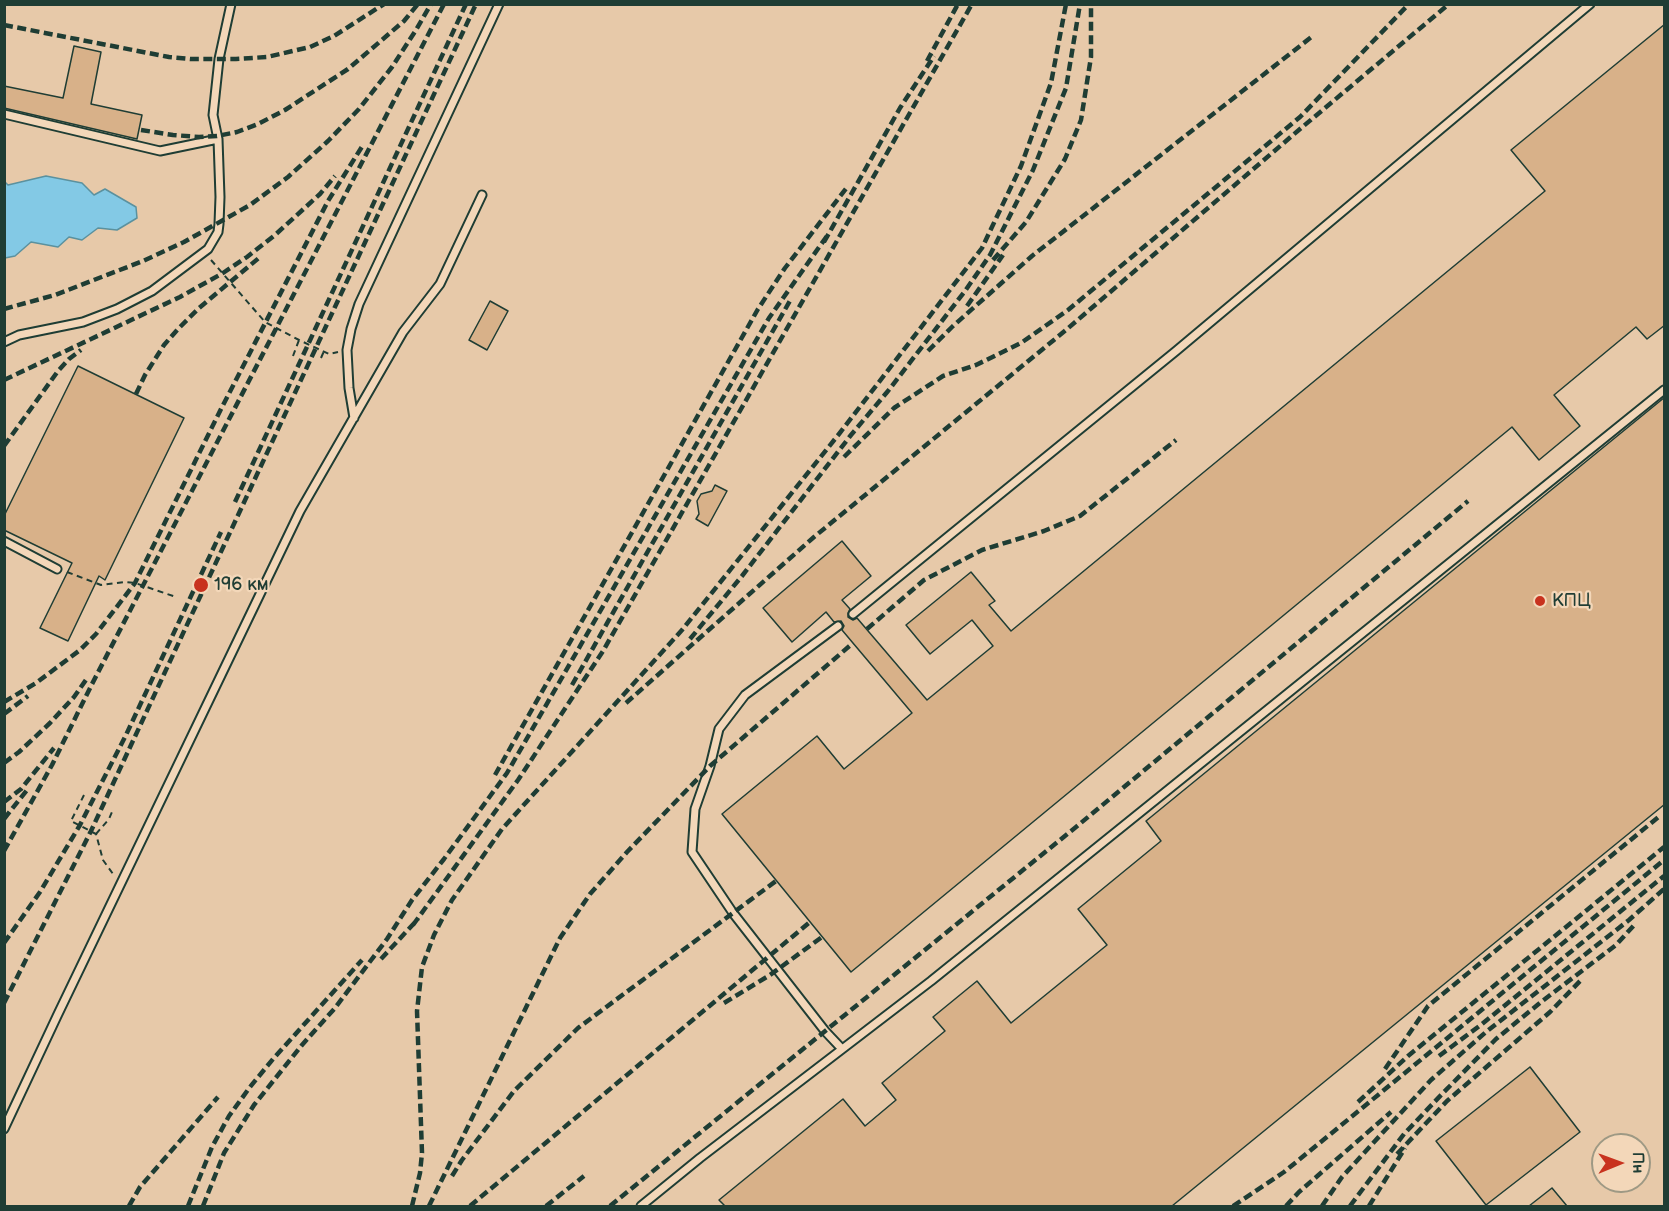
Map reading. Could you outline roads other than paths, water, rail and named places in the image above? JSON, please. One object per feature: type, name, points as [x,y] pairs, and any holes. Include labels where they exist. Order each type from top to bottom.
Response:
[{"type":"lane","points":[[4,342],[19,335],[83,322],[117,309],[152,291],[208,249],[218,232],[220,197],[218,139],[213,115],[219,59],[231,4]]},
{"type":"lane","points":[[354,418],[349,388],[347,350],[359,304],[499,4]]},
{"type":"lane","points":[[854,614],[1185,343],[1590,4]]},
{"type":"lane","points":[[4,114],[160,151],[218,139]]},
{"type":"lane","points":[[4,1129],[300,511],[403,332],[440,284],[482,195]]},
{"type":"lane","points":[[641,1206],[940,974],[1665,390]]},
{"type":"lane","points":[[4,541],[57,569]]},
{"type":"lane","points":[[838,626],[745,695],[718,729],[710,766],[695,809],[692,852],[733,913],[842,1050]]},
{"type":"water","points":[[46,176],[82,183],[94,195],[105,189],[136,207],[137,218],[117,230],[98,228],[82,240],[69,237],[58,247],[31,242],[15,256],[5,258],[5,182],[8,185]]},
{"type":"railway","points":[[4,25],[169,57],[236,59],[267,57],[310,47],[334,36],[384,4]]},
{"type":"railway","points":[[141,130],[199,137],[237,132],[258,124],[285,110],[348,69],[404,21],[418,4]]},
{"type":"railway","points":[[4,309],[55,295],[143,261],[184,242],[250,205],[288,177],[359,109],[392,67],[431,4]]},
{"type":"railway","points":[[4,851],[52,765],[444,4]]},
{"type":"railway","points":[[235,502],[466,4]]},
{"type":"railway","points":[[4,1003],[91,831],[476,4]]},
{"type":"railway","points":[[927,61],[958,4]]},
{"type":"railway","points":[[413,925],[518,780],[603,651],[972,4]]},
{"type":"railway","points":[[412,1206],[422,1153],[417,1011],[422,967],[434,935],[452,900],[502,829],[682,630],[839,434],[982,248],[1021,166],[1051,83],[1066,4]]},
{"type":"railway","points":[[690,639],[888,391],[990,255],[1033,170],[1066,88],[1080,4]]},
{"type":"railway","points":[[993,260],[1026,222],[1065,159],[1081,120],[1091,57],[1091,4]]},
{"type":"railway","points":[[844,457],[894,408],[943,376],[976,365],[1021,343],[1068,310],[1300,117],[1409,4]]},
{"type":"railway","points":[[626,703],[814,537],[1066,330],[1449,4]]},
{"type":"railway","points":[[928,351],[1032,256],[1314,35]]},
{"type":"railway","points":[[824,242],[900,108],[934,56]]},
{"type":"railway","points":[[4,702],[36,683],[80,650],[96,634],[135,583],[328,201],[363,145]]},
{"type":"railway","points":[[4,380],[180,297],[223,273],[275,235],[320,194],[335,176]]},
{"type":"railway","points":[[495,775],[758,309],[785,268],[848,186]]},
{"type":"railway","points":[[203,1206],[224,1153],[254,1105],[335,1008],[507,773],[769,318],[827,236]]},
{"type":"railway","points":[[967,306],[1003,255]]},
{"type":"railway","points":[[136,394],[164,345],[178,329],[199,308],[260,257]]},
{"type":"railway","points":[[572,685],[791,299]]},
{"type":"railway","points":[[4,446],[58,371],[81,350]]},
{"type":"railway","points":[[867,629],[924,580],[982,550],[1044,531],[1080,516],[1176,440]]},
{"type":"railway","points":[[610,1206],[1076,827],[1468,501]]},
{"type":"railway","points":[[4,943],[40,892],[80,825],[126,735],[221,532]]},
{"type":"railway","points":[[429,1206],[560,938],[590,894],[710,766],[853,643]]},
{"type":"railway","points":[[4,763],[50,723],[74,697],[88,677]]},
{"type":"railway","points":[[4,714],[28,696]]},
{"type":"railway","points":[[4,802],[21,789],[54,748]]},
{"type":"railway","points":[[4,819],[27,790]]},
{"type":"railway","points":[[1385,1069],[1428,1006],[1661,815]]},
{"type":"railway","points":[[1358,1102],[1408,1056],[1664,847]]},
{"type":"railway","points":[[1233,1206],[1284,1172],[1664,860]]},
{"type":"railway","points":[[1439,1056],[1482,1024],[1664,876]]},
{"type":"railway","points":[[452,1176],[514,1091],[578,1028],[776,881]]},
{"type":"railway","points":[[1322,1206],[1342,1177],[1431,1080],[1486,1032],[1629,920],[1664,889]]},
{"type":"railway","points":[[381,959],[418,919]]},
{"type":"railway","points":[[470,1206],[810,922]]},
{"type":"railway","points":[[1350,1206],[1404,1134],[1496,1039],[1616,945],[1636,923]]},
{"type":"railway","points":[[724,1003],[770,975],[822,937]]},
{"type":"railway","points":[[188,1206],[212,1147],[229,1116],[273,1059],[362,960]]},
{"type":"railway","points":[[1397,1154],[1447,1101],[1550,1012],[1582,979]]},
{"type":"railway","points":[[129,1206],[140,1187],[218,1097]]},
{"type":"railway","points":[[1286,1206],[1391,1112]]},
{"type":"railway","points":[[1369,1206],[1405,1148]]},
{"type":"railway","points":[[546,1206],[584,1176]]},
{"type":"place","name":"196 км","points":[[201,585]]},
{"type":"place","name":"КПЦ","points":[[1540,601]]}]
